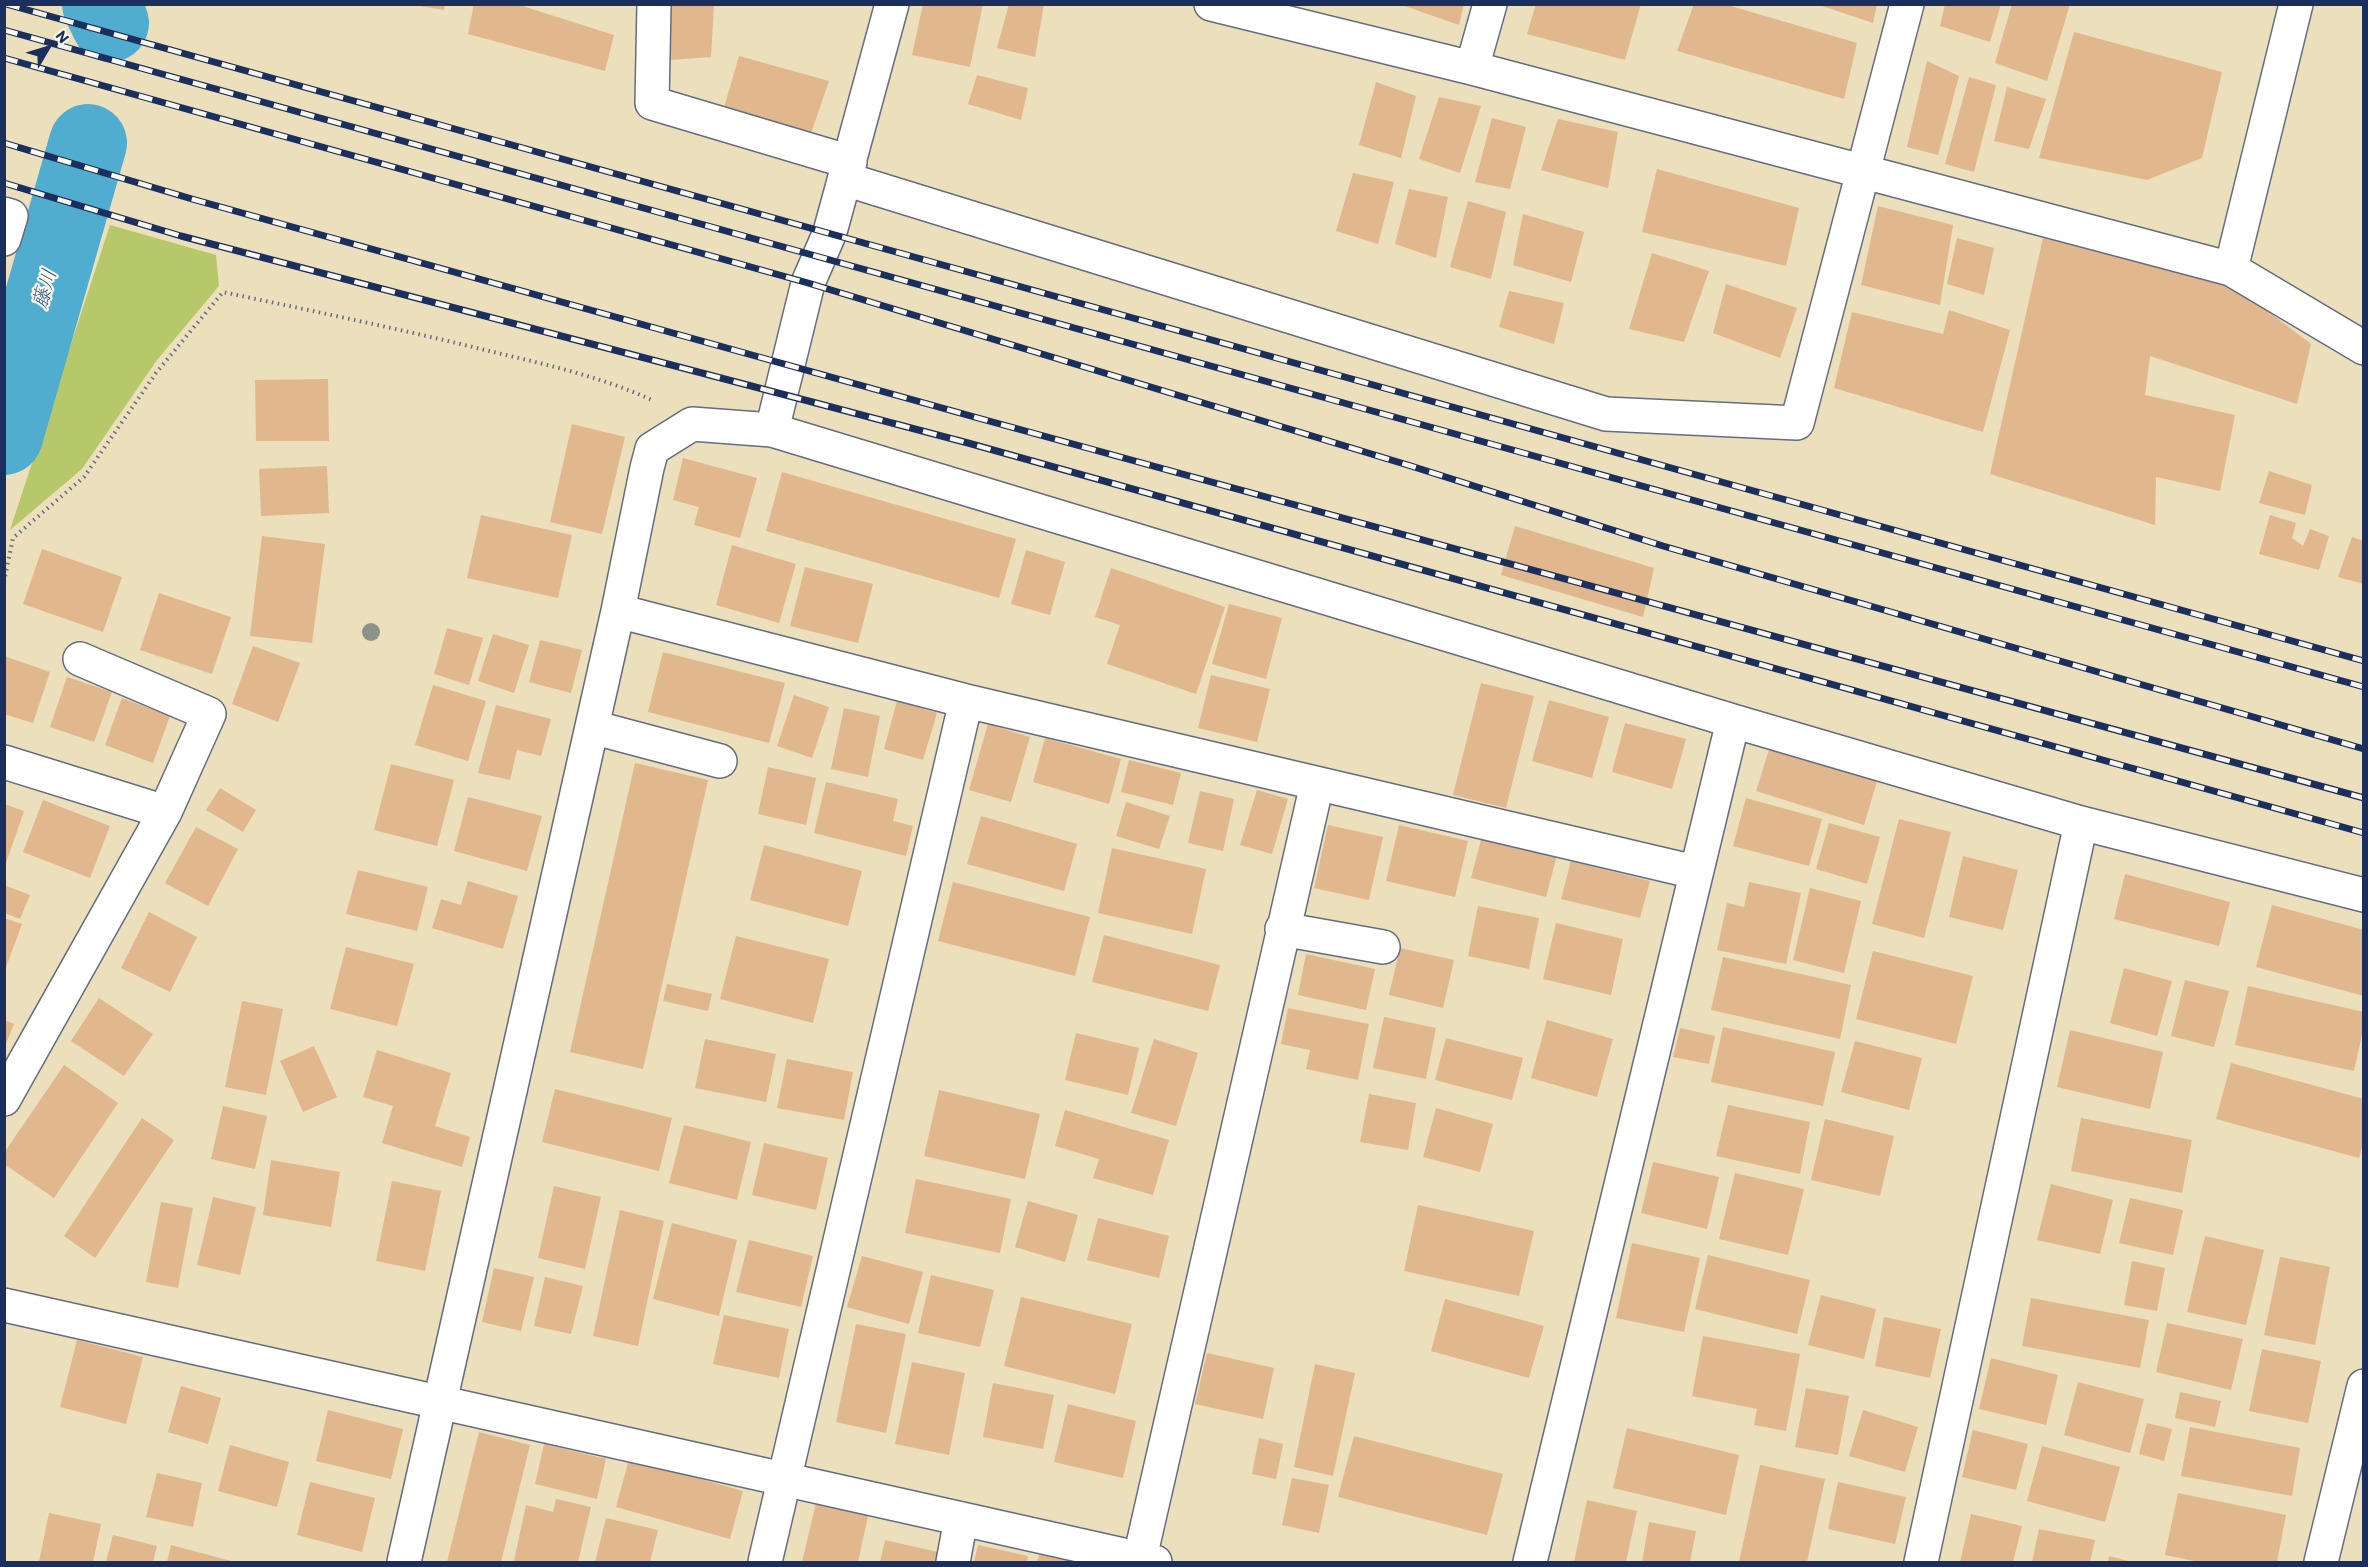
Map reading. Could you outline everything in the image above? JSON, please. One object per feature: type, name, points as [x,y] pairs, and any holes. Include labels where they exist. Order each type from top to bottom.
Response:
[{"type":"street","points":[[654,4],[652,103],[848,170],[1606,414],[1797,423],[1906,4]]},
{"type":"street","points":[[772,430],[808,283],[830,232],[892,4]]},
{"type":"street","points":[[1211,4],[1472,68],[2231,269],[2364,348]]},
{"type":"street","points":[[1472,68],[1490,4]]},
{"type":"street","points":[[2231,269],[2296,4]]},
{"type":"street","points":[[4,214],[11,216],[4,240]]},
{"type":"street","points":[[404,1563],[618,611],[652,449],[692,424],[772,430],[1733,722],[2081,823],[2364,895]]},
{"type":"street","points":[[618,611],[966,701],[1695,872]]},
{"type":"street","points":[[4,1099],[165,812],[209,714],[80,659]]},
{"type":"street","points":[[765,1563],[966,701]]},
{"type":"street","points":[[1530,1563],[1733,722]]},
{"type":"street","points":[[592,727],[720,761]]},
{"type":"street","points":[[4,762],[165,812]]},
{"type":"street","points":[[4,1305],[1145,1561],[1282,929],[1317,784]]},
{"type":"street","points":[[1921,1563],[2081,823]]},
{"type":"street","points":[[1282,929],[1383,947]]},
{"type":"street","points":[[2321,1563],[2364,1386]]},
{"type":"street","points":[[953,1563],[961,1519]]},
{"type":"path","points":[[4,582],[13,538],[84,477],[156,373],[223,292],[388,326],[525,360],[634,391],[670,408],[692,424]]},
{"type":"green space","points":[[110,225],[216,255],[219,286],[157,360],[82,469],[10,530]]},
{"type":"building","points":[[408,4],[445,4],[444,10]]},
{"type":"building","points":[[474,4],[516,4],[614,35],[605,71],[468,34]]},
{"type":"building","points":[[923,4],[983,4],[970,67],[912,55]]},
{"type":"building","points":[[1009,4],[1044,4],[1035,57],[997,48]]},
{"type":"building","points":[[1399,4],[1464,4],[1459,25]]},
{"type":"building","points":[[1536,4],[1641,4],[1625,60],[1527,34]]},
{"type":"building","points":[[1694,4],[1724,4],[1857,43],[1844,99],[1677,51]]},
{"type":"building","points":[[1816,4],[1877,4],[1873,23]]},
{"type":"building","points":[[1945,4],[2001,4],[1990,42],[1940,26]]},
{"type":"building","points":[[2012,4],[2070,4],[2047,81],[1995,63]]},
{"type":"building","points":[[670,5],[714,5],[711,57],[669,60]]},
{"type":"building","points":[[2074,32],[2222,72],[2202,158],[2147,180],[2039,158]]},
{"type":"building","points":[[739,56],[829,81],[811,133],[723,111]]},
{"type":"building","points":[[1927,61],[1959,76],[1938,155],[1907,147]]},
{"type":"building","points":[[977,75],[1028,88],[1021,120],[968,104]]},
{"type":"building","points":[[1969,77],[1996,85],[1974,172],[1945,164]]},
{"type":"building","points":[[1376,82],[1416,96],[1401,158],[1359,145]]},
{"type":"building","points":[[2007,87],[2046,99],[2029,149],[1994,141]]},
{"type":"building","points":[[1439,97],[1481,106],[1460,173],[1419,159]]},
{"type":"building","points":[[1492,118],[1526,127],[1510,189],[1475,182]]},
{"type":"building","points":[[1558,119],[1618,132],[1608,188],[1541,170]]},
{"type":"building","points":[[1657,169],[1799,208],[1786,266],[1642,232]]},
{"type":"building","points":[[1353,173],[1394,182],[1378,244],[1336,231]]},
{"type":"building","points":[[1409,189],[1448,197],[1436,258],[1395,244]]},
{"type":"building","points":[[1468,201],[1506,212],[1491,279],[1450,267]]},
{"type":"building","points":[[1878,206],[1953,225],[1940,305],[1861,285]]},
{"type":"building","points":[[1523,214],[1584,232],[1571,282],[1513,265]]},
{"type":"building","points":[[1957,238],[1994,248],[1984,295],[1947,284]]},
{"type":"building","points":[[2043,238],[2237,288],[2311,344],[2297,404],[2150,356],[2145,395],[2235,415],[2220,491],[2156,477],[2155,525],[1990,474]]},
{"type":"building","points":[[1652,253],[1709,271],[1684,342],[1629,329]]},
{"type":"building","points":[[1726,284],[1797,308],[1780,358],[1713,333]]},
{"type":"building","points":[[1509,291],[1564,303],[1554,344],[1499,327]]},
{"type":"building","points":[[1949,310],[2010,330],[1983,432],[1834,388],[1852,312],[1943,334]]},
{"type":"building","points":[[328,379],[329,441],[256,441],[255,380]]},
{"type":"building","points":[[572,424],[625,437],[602,534],[550,522]]},
{"type":"building","points":[[683,458],[757,478],[740,538],[694,525],[699,507],[673,500]]},
{"type":"building","points":[[327,466],[329,513],[261,516],[259,469]]},
{"type":"building","points":[[2269,471],[2312,485],[2305,515],[2259,503]]},
{"type":"building","points":[[782,472],[1016,539],[999,598],[766,531]]},
{"type":"building","points":[[481,515],[572,535],[558,598],[467,578]]},
{"type":"building","points":[[2270,515],[2296,523],[2292,538],[2303,546],[2310,529],[2329,536],[2319,570],[2259,554]]},
{"type":"building","points":[[1515,526],[1654,568],[1643,617],[1501,575]]},
{"type":"building","points":[[262,536],[325,544],[312,643],[250,636]]},
{"type":"building","points":[[2352,537],[2364,541],[2364,584],[2338,577]]},
{"type":"building","points":[[732,545],[796,564],[779,623],[716,605]]},
{"type":"building","points":[[42,549],[122,577],[103,632],[23,604]]},
{"type":"building","points":[[1026,550],[1065,562],[1050,615],[1011,604]]},
{"type":"building","points":[[805,567],[873,584],[858,643],[790,626]]},
{"type":"building","points":[[1111,568],[1225,607],[1196,694],[1107,664],[1120,625],[1095,617]]},
{"type":"building","points":[[159,593],[231,617],[212,674],[140,650]]},
{"type":"building","points":[[1229,604],[1282,618],[1266,679],[1212,664]]},
{"type":"building","points":[[447,628],[483,638],[469,685],[434,674]]},
{"type":"building","points":[[493,634],[529,645],[514,693],[478,681]]},
{"type":"building","points":[[540,640],[582,650],[571,693],[529,682]]},
{"type":"building","points":[[253,646],[300,663],[278,722],[232,704]]},
{"type":"building","points":[[663,652],[785,683],[769,743],[648,712]]},
{"type":"building","points":[[4,656],[50,672],[33,723],[4,714]]},
{"type":"building","points":[[1211,675],[1270,689],[1257,742],[1198,728]]},
{"type":"building","points":[[67,677],[112,692],[94,742],[50,727]]},
{"type":"building","points":[[1481,683],[1534,696],[1506,808],[1453,795]]},
{"type":"building","points":[[433,685],[486,701],[468,761],[415,745]]},
{"type":"building","points":[[794,695],[829,707],[812,758],[777,746]]},
{"type":"building","points":[[122,698],[170,716],[153,763],[105,745]]},
{"type":"building","points":[[1549,700],[1609,717],[1592,778],[1532,761]]},
{"type":"building","points":[[897,701],[937,713],[923,760],[884,749]]},
{"type":"building","points":[[496,705],[551,719],[541,756],[517,750],[510,780],[478,773]]},
{"type":"building","points":[[844,708],[880,716],[868,777],[831,769]]},
{"type":"building","points":[[1625,723],[1686,739],[1672,789],[1612,772]]},
{"type":"building","points":[[988,724],[1030,737],[1011,802],[969,790]]},
{"type":"building","points":[[1045,738],[1121,759],[1109,804],[1033,782]]},
{"type":"building","points":[[1771,743],[1878,778],[1864,825],[1756,791]]},
{"type":"building","points":[[1129,760],[1181,773],[1173,805],[1121,792]]},
{"type":"building","points":[[635,763],[708,780],[643,1069],[570,1052]]},
{"type":"building","points":[[391,764],[454,780],[437,846],[374,830]]},
{"type":"building","points":[[768,767],[816,778],[806,825],[758,814]]},
{"type":"building","points":[[826,782],[898,799],[893,821],[913,826],[906,856],[814,833]]},
{"type":"building","points":[[220,788],[256,810],[243,832],[206,810]]},
{"type":"building","points":[[1257,790],[1288,799],[1272,854],[1240,845]]},
{"type":"building","points":[[1200,791],[1234,799],[1223,851],[1188,843]]},
{"type":"building","points":[[468,797],[542,816],[527,871],[454,851]]},
{"type":"building","points":[[1746,798],[1822,819],[1809,866],[1733,846]]},
{"type":"building","points":[[43,800],[110,826],[90,878],[23,852]]},
{"type":"building","points":[[1126,802],[1170,816],[1159,849],[1116,836]]},
{"type":"building","points":[[4,804],[24,811],[5,866],[4,866]]},
{"type":"building","points":[[981,816],[1077,844],[1064,891],[967,864]]},
{"type":"building","points":[[1899,819],[1951,832],[1924,938],[1872,924]]},
{"type":"building","points":[[1829,823],[1880,837],[1867,884],[1816,869]]},
{"type":"building","points":[[1328,825],[1383,837],[1369,900],[1314,888]]},
{"type":"building","points":[[1399,825],[1468,841],[1455,897],[1386,881]]},
{"type":"building","points":[[196,827],[238,849],[208,906],[165,883]]},
{"type":"building","points":[[1482,836],[1557,855],[1546,897],[1471,878]]},
{"type":"building","points":[[764,845],[862,871],[848,926],[750,900]]},
{"type":"building","points":[[1112,848],[1206,869],[1192,934],[1098,913]]},
{"type":"building","points":[[1963,856],[2018,870],[2003,930],[1949,917]]},
{"type":"building","points":[[1571,861],[1650,881],[1640,918],[1561,899]]},
{"type":"building","points":[[358,870],[428,887],[417,931],[346,914]]},
{"type":"building","points":[[2125,874],[2230,902],[2219,946],[2114,919]]},
{"type":"building","points":[[468,881],[518,896],[503,949],[432,928],[441,899],[461,905]]},
{"type":"building","points":[[953,882],[1090,917],[1075,976],[938,941]]},
{"type":"building","points":[[1749,882],[1801,893],[1786,964],[1717,950],[1727,903],[1744,907]]},
{"type":"building","points":[[4,885],[30,895],[20,919],[4,913]]},
{"type":"building","points":[[1810,888],[1861,901],[1844,973],[1793,960]]},
{"type":"building","points":[[2272,905],[2364,930],[2364,996],[2256,967]]},
{"type":"building","points":[[1478,906],[1539,918],[1529,969],[1468,956]]},
{"type":"building","points":[[149,912],[197,937],[170,992],[121,968]]},
{"type":"building","points":[[4,918],[22,924],[5,970],[4,970]]},
{"type":"building","points":[[1556,923],[1623,939],[1611,995],[1543,979]]},
{"type":"building","points":[[1104,935],[1220,965],[1208,1011],[1092,982]]},
{"type":"building","points":[[736,936],[829,959],[813,1023],[720,999]]},
{"type":"building","points":[[346,947],[414,964],[397,1026],[330,1009]]},
{"type":"building","points":[[1400,948],[1454,960],[1443,1008],[1389,995]]},
{"type":"building","points":[[1873,951],[1973,976],[1956,1044],[1856,1019]]},
{"type":"building","points":[[1306,954],[1375,969],[1366,1010],[1298,995]]},
{"type":"building","points":[[1723,957],[1851,985],[1840,1039],[1711,1010]]},
{"type":"building","points":[[2124,968],[2172,981],[2157,1036],[2110,1023]]},
{"type":"building","points":[[2185,980],[2229,991],[2214,1047],[2171,1036]]},
{"type":"building","points":[[667,984],[712,994],[708,1011],[663,1001]]},
{"type":"building","points":[[2248,986],[2364,1012],[2364,1025],[2354,1071],[2235,1045]]},
{"type":"building","points":[[99,998],[153,1034],[124,1076],[71,1041]]},
{"type":"building","points":[[242,1001],[283,1009],[266,1095],[225,1087]]},
{"type":"building","points":[[1288,1008],[1369,1024],[1358,1080],[1306,1069],[1310,1050],[1281,1044]]},
{"type":"building","points":[[1384,1017],[1436,1028],[1426,1079],[1373,1068]]},
{"type":"building","points":[[4,1020],[14,1024],[5,1046],[4,1046]]},
{"type":"building","points":[[1547,1020],[1613,1039],[1597,1097],[1531,1078]]},
{"type":"building","points":[[1723,1027],[1835,1052],[1823,1106],[1711,1082]]},
{"type":"building","points":[[1680,1028],[1715,1036],[1709,1064],[1673,1057]]},
{"type":"building","points":[[2070,1030],[2163,1052],[2150,1109],[2057,1087]]},
{"type":"building","points":[[1076,1033],[1139,1048],[1128,1095],[1065,1080]]},
{"type":"building","points":[[1446,1038],[1523,1058],[1512,1100],[1435,1080]]},
{"type":"building","points":[[705,1039],[776,1054],[766,1102],[695,1088]]},
{"type":"building","points":[[1154,1039],[1198,1053],[1176,1126],[1131,1113]]},
{"type":"building","points":[[1855,1041],[1922,1058],[1909,1110],[1841,1092]]},
{"type":"building","points":[[314,1046],[337,1097],[303,1112],[280,1061]]},
{"type":"building","points":[[377,1050],[451,1073],[435,1126],[470,1137],[462,1167],[382,1143],[393,1106],[363,1097]]},
{"type":"building","points":[[787,1059],[853,1072],[844,1120],[777,1108]]},
{"type":"building","points":[[2231,1063],[2364,1099],[2364,1140],[2359,1158],[2216,1119]]},
{"type":"building","points":[[64,1065],[118,1103],[54,1198],[4,1164],[4,1153]]},
{"type":"building","points":[[555,1089],[672,1118],[659,1171],[542,1142]]},
{"type":"building","points":[[939,1090],[1040,1114],[1025,1179],[924,1156]]},
{"type":"building","points":[[1369,1094],[1416,1103],[1408,1150],[1360,1142]]},
{"type":"building","points":[[1728,1105],[1810,1122],[1800,1174],[1716,1156]]},
{"type":"building","points":[[223,1106],[267,1116],[255,1169],[211,1159]]},
{"type":"building","points":[[1436,1108],[1493,1124],[1480,1172],[1423,1157]]},
{"type":"building","points":[[1065,1110],[1169,1140],[1153,1195],[1093,1178],[1099,1159],[1055,1146]]},
{"type":"building","points":[[142,1118],[174,1140],[95,1258],[64,1236]]},
{"type":"building","points":[[2081,1118],[2192,1140],[2182,1193],[2071,1171]]},
{"type":"building","points":[[1825,1119],[1894,1136],[1880,1196],[1811,1180]]},
{"type":"building","points":[[684,1125],[751,1142],[737,1200],[669,1183]]},
{"type":"building","points":[[764,1143],[828,1158],[816,1210],[752,1195]]},
{"type":"building","points":[[271,1160],[340,1172],[331,1227],[263,1215]]},
{"type":"building","points":[[1653,1162],[1719,1177],[1707,1229],[1641,1213]]},
{"type":"building","points":[[1735,1173],[1804,1189],[1788,1255],[1719,1239]]},
{"type":"building","points":[[916,1179],[1011,1199],[1000,1253],[905,1233]]},
{"type":"building","points":[[392,1181],[441,1191],[425,1271],[376,1261]]},
{"type":"building","points":[[2051,1184],[2113,1200],[2100,1254],[2037,1240]]},
{"type":"building","points":[[554,1186],[601,1197],[585,1269],[538,1258]]},
{"type":"building","points":[[213,1197],[256,1207],[240,1275],[197,1265]]},
{"type":"building","points":[[2130,1198],[2183,1210],[2173,1255],[2119,1243]]},
{"type":"building","points":[[1028,1201],[1078,1215],[1065,1262],[1015,1247]]},
{"type":"building","points":[[161,1202],[193,1208],[178,1288],[146,1282]]},
{"type":"building","points":[[1418,1205],[1534,1231],[1519,1296],[1404,1271]]},
{"type":"building","points":[[620,1210],[664,1221],[638,1346],[593,1336]]},
{"type":"building","points":[[1098,1218],[1169,1236],[1159,1278],[1087,1260]]},
{"type":"building","points":[[672,1223],[737,1240],[719,1316],[653,1299]]},
{"type":"building","points":[[2205,1236],[2264,1250],[2246,1325],[2187,1312]]},
{"type":"building","points":[[749,1240],[813,1256],[801,1307],[736,1292]]},
{"type":"building","points":[[1632,1243],[1700,1258],[1684,1332],[1616,1318]]},
{"type":"building","points":[[1708,1255],[1810,1280],[1797,1334],[1695,1309]]},
{"type":"building","points":[[862,1256],[923,1272],[909,1324],[847,1307]]},
{"type":"building","points":[[2280,1257],[2330,1267],[2315,1345],[2264,1335]]},
{"type":"building","points":[[2132,1261],[2165,1268],[2157,1311],[2124,1305]]},
{"type":"building","points":[[494,1268],[534,1277],[521,1331],[482,1322]]},
{"type":"building","points":[[931,1275],[994,1290],[980,1347],[918,1333]]},
{"type":"building","points":[[545,1277],[583,1286],[571,1334],[534,1326]]},
{"type":"building","points":[[1821,1295],[1876,1309],[1864,1359],[1808,1345]]},
{"type":"building","points":[[1021,1297],[1132,1324],[1115,1394],[1004,1366]]},
{"type":"building","points":[[2031,1298],[2149,1320],[2140,1368],[2022,1346]]},
{"type":"building","points":[[1445,1299],[1544,1326],[1529,1378],[1431,1351]]},
{"type":"building","points":[[724,1315],[789,1329],[779,1378],[713,1364]]},
{"type":"building","points":[[1884,1317],[1941,1329],[1930,1378],[1875,1366]]},
{"type":"building","points":[[2167,1323],[2243,1339],[2231,1390],[2156,1372]]},
{"type":"building","points":[[856,1324],[906,1334],[886,1433],[836,1422]]},
{"type":"building","points":[[1703,1336],[1800,1354],[1786,1431],[1754,1425],[1757,1409],[1692,1396]]},
{"type":"building","points":[[77,1340],[143,1357],[126,1424],[60,1407]]},
{"type":"building","points":[[2262,1349],[2321,1361],[2308,1423],[2249,1411]]},
{"type":"building","points":[[1207,1353],[1274,1368],[1263,1419],[1195,1404]]},
{"type":"building","points":[[1991,1358],[2058,1375],[2046,1425],[1979,1409]]},
{"type":"building","points":[[912,1362],[965,1373],[949,1455],[895,1444]]},
{"type":"building","points":[[1315,1364],[1355,1373],[1333,1476],[1294,1467]]},
{"type":"building","points":[[2078,1382],[2144,1399],[2130,1453],[2064,1435]]},
{"type":"building","points":[[993,1383],[1054,1395],[1043,1449],[983,1437]]},
{"type":"building","points":[[181,1386],[221,1398],[208,1444],[168,1432]]},
{"type":"building","points":[[1806,1388],[1849,1396],[1838,1455],[1795,1447]]},
{"type":"building","points":[[2180,1392],[2221,1401],[2215,1427],[2175,1418]]},
{"type":"building","points":[[1068,1404],[1136,1421],[1123,1478],[1054,1462]]},
{"type":"building","points":[[328,1410],[403,1429],[391,1479],[316,1461]]},
{"type":"building","points":[[1863,1410],[1918,1427],[1905,1472],[1849,1456]]},
{"type":"building","points":[[2147,1423],[2172,1429],[2164,1461],[2139,1454]]},
{"type":"building","points":[[2190,1427],[2300,1448],[2292,1496],[2181,1476]]},
{"type":"building","points":[[1627,1428],[1739,1455],[1726,1515],[1613,1488]]},
{"type":"building","points":[[1973,1430],[2028,1444],[2016,1490],[1962,1477]]},
{"type":"building","points":[[479,1432],[530,1445],[501,1562],[447,1562]]},
{"type":"building","points":[[1354,1436],[1503,1474],[1487,1535],[1338,1497]]},
{"type":"building","points":[[1259,1438],[1283,1444],[1276,1479],[1252,1474]]},
{"type":"building","points":[[544,1444],[606,1459],[597,1499],[535,1484]]},
{"type":"building","points":[[230,1445],[289,1462],[277,1507],[218,1491]]},
{"type":"building","points":[[2042,1446],[2120,1467],[2105,1522],[2027,1501]]},
{"type":"building","points":[[629,1459],[743,1491],[730,1539],[616,1507]]},
{"type":"building","points":[[1760,1465],[1825,1479],[1807,1562],[1739,1562]]},
{"type":"building","points":[[157,1473],[202,1483],[193,1527],[146,1517]]},
{"type":"building","points":[[1292,1478],[1329,1485],[1319,1533],[1282,1525]]},
{"type":"building","points":[[310,1482],[375,1498],[362,1552],[297,1535]]},
{"type":"building","points":[[1838,1482],[1906,1497],[1895,1544],[1828,1529]]},
{"type":"building","points":[[2178,1493],[2286,1515],[2277,1562],[2199,1562],[2165,1555]]},
{"type":"building","points":[[556,1499],[591,1507],[578,1562],[514,1561],[526,1505],[553,1512]]},
{"type":"building","points":[[1587,1500],[1637,1511],[1626,1562],[1574,1562]]},
{"type":"building","points":[[816,1503],[868,1516],[858,1562],[802,1562]]},
{"type":"building","points":[[49,1513],[101,1524],[93,1562],[39,1562]]},
{"type":"building","points":[[1971,1514],[2022,1526],[2013,1562],[1960,1562]]},
{"type":"building","points":[[606,1518],[658,1530],[650,1562],[595,1562]]},
{"type":"building","points":[[1649,1522],[1696,1531],[1690,1562],[1642,1562]]},
{"type":"building","points":[[2039,1529],[2095,1540],[2090,1562],[2032,1562]]},
{"type":"building","points":[[113,1535],[157,1546],[153,1562],[106,1562]]},
{"type":"building","points":[[885,1540],[942,1553],[940,1562],[880,1562]]},
{"type":"building","points":[[171,1545],[235,1562],[167,1562]]},
{"type":"building","points":[[978,1545],[1028,1556],[1027,1562],[974,1562]]},
{"type":"building","points":[[1039,1554],[1075,1562],[1037,1562]]},
{"type":"building","points":[[2109,1556],[2132,1562],[2108,1562]]},
{"type":"waterway","name":"藤川","points":[[101,4],[110,23]]},
{"type":"waterway","name":"藤川","points":[[4,436],[88,143]]},
{"type":"railway","points":[[6,4],[2364,661]]},
{"type":"railway","points":[[4,30],[2364,687]]},
{"type":"railway","points":[[4,58],[808,283],[1411,466],[1663,546],[2364,749]]},
{"type":"railway","points":[[4,143],[192,199],[978,418],[2364,798]]},
{"type":"railway","points":[[4,183],[181,236],[968,443],[2364,833]]}]
